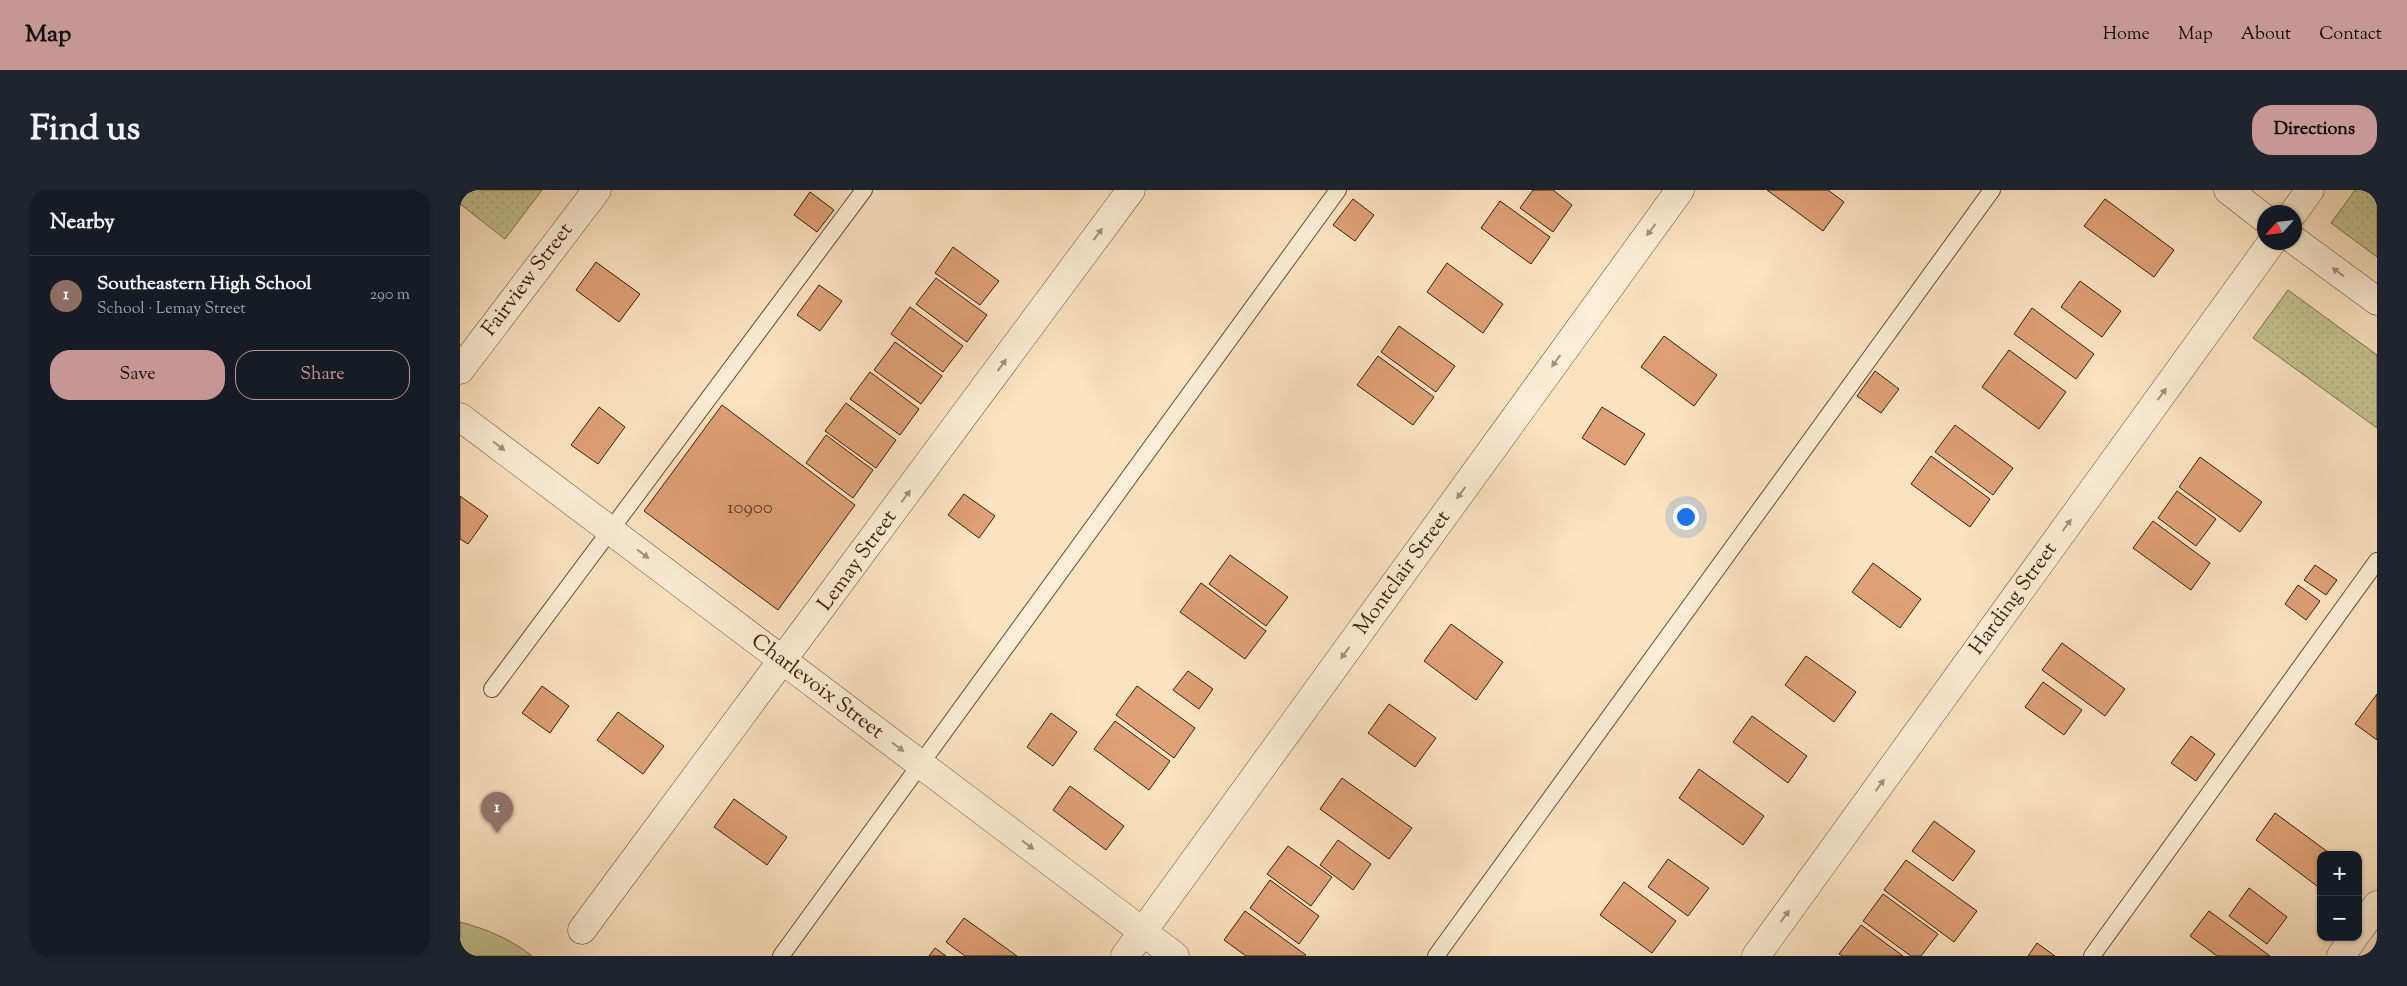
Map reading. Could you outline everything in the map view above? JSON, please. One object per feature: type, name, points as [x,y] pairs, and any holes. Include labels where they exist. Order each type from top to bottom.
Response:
[{"type":"street","name":"Fairview Street","points":[[460,370],[596,190]]},
{"type":"street","name":"Lemay Street","points":[[582,930],[783,662],[1131,190]]},
{"type":"street","name":"Montclair Street","points":[[1125,956],[1680,190]]},
{"type":"street","points":[[2228,190],[2257,213]]},
{"type":"street","points":[[2299,205],[2310,190]]},
{"type":"street","points":[[2302,246],[2377,301]]},
{"type":"street","name":"Harding Street","points":[[1756,956],[2266,250]]},
{"type":"street","name":"Charlevoix Street","points":[[460,417],[1175,956]]},
{"type":"street","points":[[2362,926],[2377,905]]},
{"type":"street","points":[[2341,956],[2351,941]]},
{"type":"lane","points":[[492,689],[864,190]]},
{"type":"lane","points":[[781,956],[1338,190]]},
{"type":"lane","points":[[1436,956],[1992,190]]},
{"type":"lane","points":[[2092,956],[2377,561]]},
{"type":"shaded area","points":[[460,190],[542,190],[505,239],[460,204]]},
{"type":"shaded area","points":[[2355,190],[2377,190],[2377,257],[2331,223]]},
{"type":"shaded area","points":[[2288,290],[2377,355],[2377,428],[2253,338]]},
{"type":"shaded area","points":[[460,922],[498,935],[516,944],[532,956],[460,956]]},
{"type":"building","points":[[1533,190],[1553,190],[1572,205],[1553,232],[1520,208]]},
{"type":"building","points":[[1767,190],[1828,190],[1844,202],[1823,231]]},
{"type":"building","points":[[810,192],[834,210],[817,232],[794,215]]},
{"type":"building","points":[[1353,199],[1374,215],[1355,241],[1333,225]]},
{"type":"building","points":[[2105,199],[2174,250],[2154,277],[2084,226]]},
{"type":"building","points":[[1500,201],[1550,237],[1531,264],[1481,228]]},
{"type":"building","points":[[953,247],[999,281],[980,305],[935,273]]},
{"type":"building","points":[[596,262],[640,294],[619,322],[576,290]]},
{"type":"building","points":[[1447,263],[1503,304],[1483,333],[1427,292]]},
{"type":"building","points":[[936,278],[987,315],[967,342],[916,304]]},
{"type":"building","points":[[2080,281],[2121,311],[2102,337],[2061,307]]},
{"type":"building","points":[[819,285],[842,301],[820,331],[797,315]]},
{"type":"building","points":[[910,307],[963,346],[943,372],[891,334]]},
{"type":"building","points":[[2032,308],[2094,354],[2076,379],[2014,334]]},
{"type":"building","points":[[1399,326],[1455,366],[1436,392],[1381,352]]},
{"type":"building","points":[[1664,336],[1717,375],[1694,406],[1641,367]]},
{"type":"building","points":[[895,342],[942,376],[921,404],[874,370]]},
{"type":"building","points":[[2009,350],[2066,392],[2039,429],[1982,387]]},
{"type":"building","points":[[1378,356],[1434,397],[1413,425],[1357,385]]},
{"type":"building","points":[[1875,371],[1899,389],[1881,413],[1857,396]]},
{"type":"building","points":[[870,372],[919,409],[900,435],[850,399]]},
{"type":"building","points":[[846,403],[896,440],[876,468],[825,431]]},
{"type":"building","points":[[722,405],[855,505],[778,610],[644,511]]},
{"type":"building","points":[[599,407],[625,427],[598,464],[571,445]]},
{"type":"building","points":[[1602,407],[1645,434],[1625,465],[1582,438]]},
{"type":"building","points":[[1955,425],[2013,468],[1993,495],[1935,452]]},
{"type":"building","points":[[826,435],[873,470],[853,498],[806,463]]},
{"type":"building","points":[[1931,456],[1990,499],[1970,527],[1911,484]]},
{"type":"building","points":[[2200,457],[2262,502],[2240,532],[2179,487]]},
{"type":"building","points":[[2177,491],[2216,519],[2196,546],[2158,518]]},
{"type":"building","points":[[964,494],[995,516],[979,538],[948,515]]},
{"type":"building","points":[[460,496],[488,516],[468,544],[460,539]]},
{"type":"building","points":[[2153,521],[2210,563],[2191,590],[2133,548]]},
{"type":"building","points":[[1230,555],[1288,597],[1266,626],[1209,584]]},
{"type":"building","points":[[1873,563],[1921,599],[1900,628],[1852,592]]},
{"type":"building","points":[[2315,565],[2337,580],[2326,595],[2304,580]]},
{"type":"building","points":[[1201,583],[1266,631],[1245,659],[1180,612]]},
{"type":"building","points":[[2298,585],[2320,601],[2306,620],[2285,604]]},
{"type":"building","points":[[1451,624],[1503,662],[1476,700],[1424,661]]},
{"type":"building","points":[[2062,643],[2125,689],[2105,716],[2042,670]]},
{"type":"building","points":[[1806,656],[1856,692],[1834,722],[1785,685]]},
{"type":"building","points":[[1188,671],[1213,689],[1199,709],[1173,690]]},
{"type":"building","points":[[2043,682],[2082,710],[2064,735],[2025,707]]},
{"type":"building","points":[[542,686],[569,706],[550,733],[522,713]]},
{"type":"building","points":[[1137,686],[1195,728],[1174,758],[1116,715]]},
{"type":"building","points":[[2377,694],[2377,740],[2355,724]]},
{"type":"building","points":[[1389,704],[1436,738],[1415,767],[1368,733]]},
{"type":"building","points":[[618,712],[664,746],[643,774],[597,740]]},
{"type":"building","points":[[1051,713],[1077,732],[1053,766],[1027,747]]},
{"type":"building","points":[[1752,716],[1807,756],[1788,783],[1733,742]]},
{"type":"building","points":[[1115,721],[1170,761],[1149,790],[1094,749]]},
{"type":"building","points":[[2191,736],[2215,754],[2196,781],[2171,763]]},
{"type":"building","points":[[1699,769],[1764,816],[1743,845],[1679,798]]},
{"type":"building","points":[[1342,778],[1412,828],[1389,859],[1320,809]]},
{"type":"building","points":[[1070,786],[1124,826],[1106,850],[1053,810]]},
{"type":"building","points":[[734,799],[787,837],[767,865],[714,827]]},
{"type":"building","points":[[2275,813],[2327,851],[2317,851],[2317,886],[2256,840]]},
{"type":"building","points":[[1934,821],[1975,851],[1953,881],[1912,851]]},
{"type":"building","points":[[1338,840],[1371,864],[1353,890],[1320,865]]},
{"type":"building","points":[[1288,846],[1332,877],[1311,906],[1267,874]]},
{"type":"building","points":[[1668,859],[1709,888],[1688,916],[1648,887]]},
{"type":"building","points":[[1906,860],[1977,911],[1954,942],[1884,890]]},
{"type":"building","points":[[1270,880],[1319,916],[1299,944],[1250,908]]},
{"type":"building","points":[[1624,882],[1676,921],[1652,953],[1600,915]]},
{"type":"building","points":[[2249,888],[2287,917],[2267,944],[2229,916]]},
{"type":"building","points":[[1883,894],[1938,934],[1921,956],[1911,956],[1863,921]]},
{"type":"building","points":[[1245,911],[1306,955],[1246,956],[1224,940]]},
{"type":"building","points":[[2209,911],[2270,956],[2217,956],[2190,936]]},
{"type":"building","points":[[964,918],[1017,956],[965,956],[946,942]]},
{"type":"building","points":[[1861,925],[1903,956],[1843,956],[1839,954]]},
{"type":"building","points":[[2037,943],[2055,956],[2028,956]]},
{"type":"building","points":[[935,948],[946,956],[929,956]]},
{"type":"place","name":"Southeastern High School","points":[[497,833]]}]
